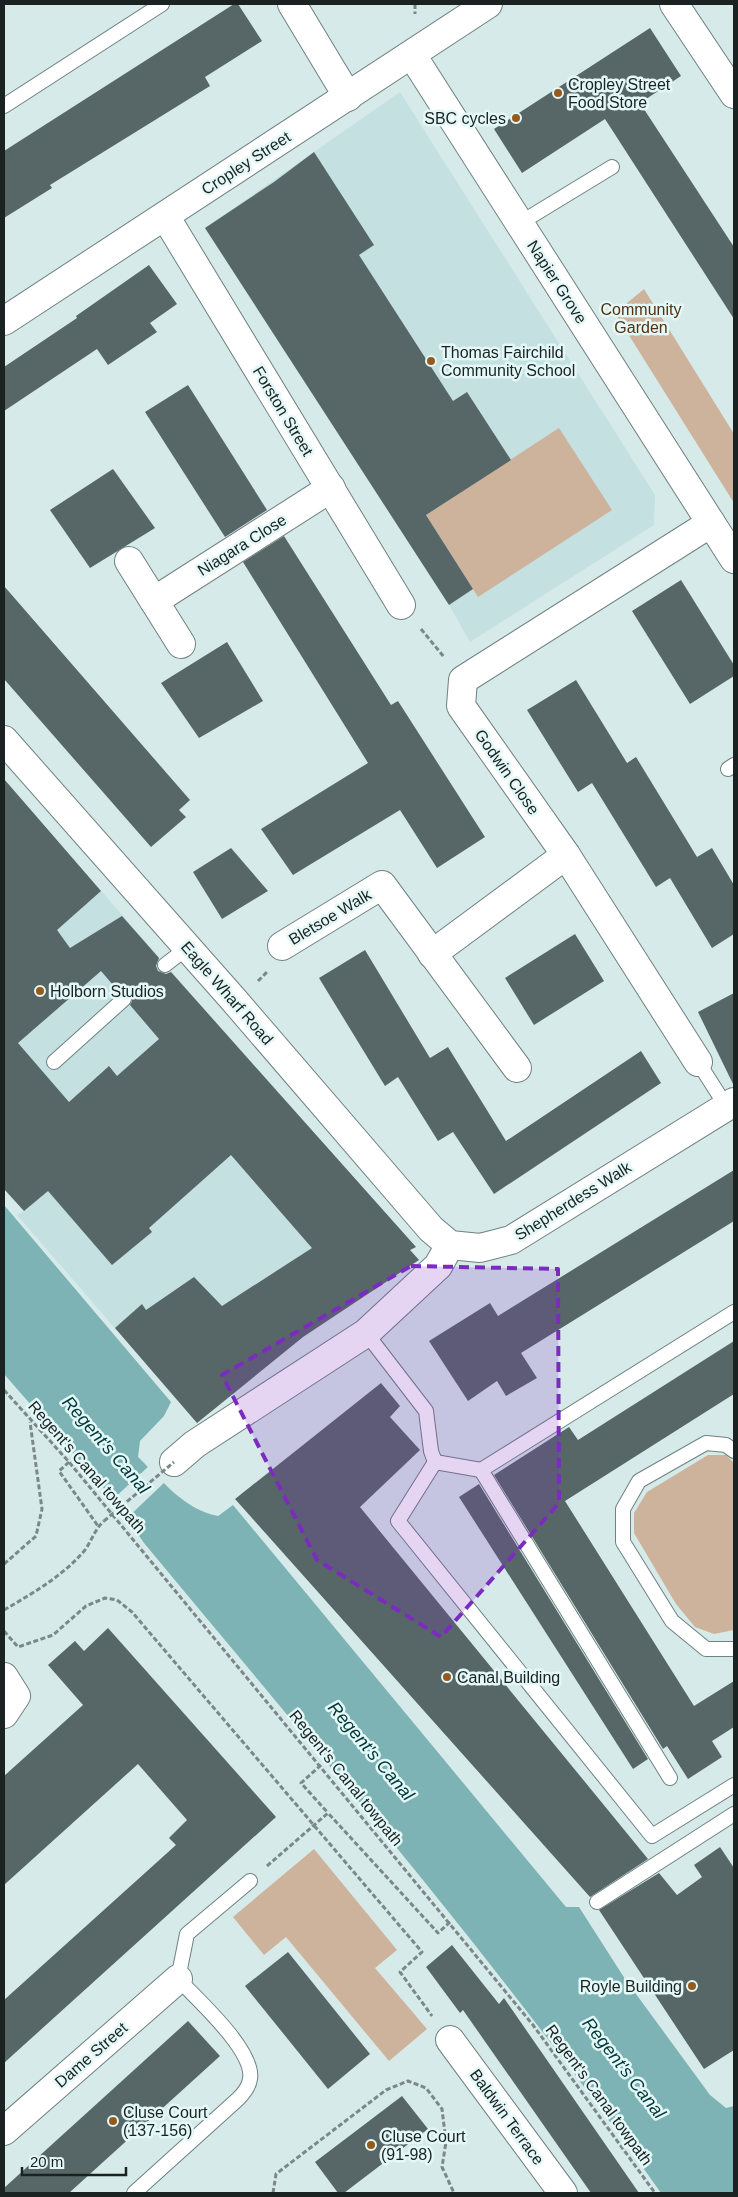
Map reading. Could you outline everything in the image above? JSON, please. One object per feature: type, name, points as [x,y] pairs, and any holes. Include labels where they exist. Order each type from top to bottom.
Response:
[{"type":"street","points":[[292,4],[348,97]]},
{"type":"street","name":"Cropley Street","points":[[4,321],[488,4]]},
{"type":"street","points":[[674,4],[734,94]]},
{"type":"street","name":"Napier Grove","points":[[412,55],[734,559]]},
{"type":"street","name":"Forston Street","points":[[165,216],[401,605]]},
{"type":"street","name":"Niagara Close","points":[[154,601],[331,488]]},
{"type":"street","points":[[463,680],[711,523]]},
{"type":"street","points":[[129,561],[181,644]]},
{"type":"street","name":"Godwin Close","points":[[463,680],[461,706],[566,854],[698,1062]]},
{"type":"street","name":"Eagle Wharf Road","points":[[4,740],[233,999],[431,1229],[450,1246]]},
{"type":"street","points":[[432,954],[566,854]]},
{"type":"street","name":"Bletsoe Walk","points":[[282,946],[382,886],[517,1068]]},
{"type":"street","name":"Shepherdess Walk","points":[[450,1246],[480,1248],[511,1240],[730,1104]]},
{"type":"street","points":[[174,1462],[195,1444],[366,1334],[438,1266],[450,1246]]},
{"type":"street","points":[[4,1677],[16,1696],[4,1714]]},
{"type":"street","name":"Dame Street","points":[[4,2131],[178,1979]]},
{"type":"street","name":"Baldwin Terrace","points":[[450,2040],[563,2193]]},
{"type":"lane","points":[[4,106],[162,4]]},
{"type":"lane","points":[[520,223],[612,166]]},
{"type":"lane","points":[[165,965],[187,948]]},
{"type":"lane","points":[[54,1062],[124,999]]},
{"type":"lane","name":"Godwin Close","points":[[698,1062],[730,1104]]},
{"type":"lane","points":[[436,1462],[481,1470],[734,1312]]},
{"type":"lane","points":[[366,1334],[426,1411],[431,1451],[436,1462]]},
{"type":"lane","points":[[734,1451],[726,1445],[706,1443],[639,1481],[623,1509],[623,1542],[672,1621],[706,1649],[734,1648]]},
{"type":"lane","points":[[436,1462],[398,1521],[652,1836],[734,1785]]},
{"type":"lane","points":[[481,1470],[670,1778]]},
{"type":"lane","points":[[597,1902],[734,1814]]},
{"type":"lane","points":[[134,2193],[238,2099],[243,2094],[250,2079],[248,2064],[240,2048],[178,1979],[187,1934],[250,1881]]},
{"type":"path","points":[[401,605],[463,680]]},
{"type":"path","points":[[233,999],[265,976],[282,946]]},
{"type":"path","name":"Regent's Canal towpath","points":[[4,1390],[30,1422],[68,1462],[321,1765],[381,1842],[450,1922],[533,2025],[655,2193]]},
{"type":"path","points":[[4,1564],[36,1536],[42,1510],[30,1422]]},
{"type":"path","points":[[68,1462],[59,1470],[98,1526]]},
{"type":"path","points":[[4,1610],[61,1574],[86,1549],[98,1526],[174,1462]]},
{"type":"path","points":[[4,1631],[18,1647],[53,1635],[86,1606],[105,1598],[116,1600],[132,1612],[422,1952],[400,1972],[433,2017]]},
{"type":"path","points":[[321,1765],[302,1783],[438,1934],[450,1922]]},
{"type":"path","points":[[250,1881],[328,1813]]},
{"type":"path","points":[[273,2193],[276,2174],[386,2090],[408,2081],[426,2088],[442,2109],[446,2142],[442,2167],[454,2193]]},
{"type":"highlighted area","points":[[411,1266],[558,1269],[559,1503],[441,1637],[317,1560],[222,1375]]},
{"type":"shaded area","name":"Thomas Fairchild Community School","points":[[400,92],[655,495],[654,525],[470,642],[449,605],[205,228]]},
{"type":"shaded area","points":[[4,779],[228,1037],[416,1247],[411,1250],[419,1260],[303,1337],[197,1423],[17,1215],[24,1211],[4,1189]]},
{"type":"green space","name":"Community Garden","points":[[644,289],[734,434],[734,503],[615,313]]},
{"type":"green space","points":[[559,428],[612,510],[478,597],[426,515]]},
{"type":"green space","points":[[708,1455],[726,1455],[734,1463],[734,1630],[714,1634],[695,1627],[676,1604],[634,1533],[634,1513],[647,1492]]},
{"type":"green space","points":[[314,1849],[397,1950],[375,1968],[427,2029],[389,2061],[286,1937],[264,1955],[233,1917]]},
{"type":"water","name":"Regent's Canal","points":[[4,1205],[171,1402],[164,1416],[140,1441],[138,1457],[174,1493],[194,1507],[218,1516],[233,1505],[566,1907],[579,1907],[625,1979],[710,2095],[726,2108],[734,2106],[734,2193],[661,2193],[538,2026],[474,1944],[144,1543],[115,1501],[4,1374]]},
{"type":"pier","points":[[150,1465],[166,1481],[125,1520],[111,1501]]},
{"type":"building","points":[[234,4],[238,4],[262,41],[205,77],[210,86],[50,185],[52,188],[4,218],[4,151]]},
{"type":"building","points":[[650,28],[681,76],[640,103],[734,247],[734,319],[605,119],[522,173],[494,129]]},
{"type":"building","points":[[314,152],[374,245],[359,255],[453,401],[467,392],[511,460],[426,515],[473,589],[449,605],[205,228],[274,182]]},
{"type":"building","points":[[149,265],[177,304],[150,323],[157,332],[108,365],[97,349],[4,411],[4,367],[77,318],[76,316]]},
{"type":"building","points":[[188,385],[267,510],[225,537],[145,412]]},
{"type":"building","points":[[113,469],[155,528],[90,568],[50,510]]},
{"type":"building","points":[[284,536],[391,705],[398,701],[485,837],[437,868],[400,810],[293,875],[261,829],[368,763],[243,562]]},
{"type":"building","points":[[681,580],[734,665],[734,676],[690,704],[632,611]]},
{"type":"building","points":[[4,586],[190,800],[179,810],[186,817],[151,847],[4,679]]},
{"type":"building","points":[[227,642],[263,701],[199,738],[161,683]]},
{"type":"building","points":[[576,680],[627,763],[636,757],[697,857],[712,848],[734,885],[734,934],[712,948],[670,878],[656,887],[592,783],[578,792],[527,710]]},
{"type":"building","points":[[4,779],[101,891],[57,930],[70,948],[122,916],[159,958],[156,966],[158,971],[166,974],[171,972],[416,1247],[410,1250],[419,1260],[303,1337],[197,1423],[115,1328],[142,1304],[146,1310],[194,1277],[222,1306],[312,1248],[231,1155],[149,1228],[152,1232],[112,1265],[48,1191],[24,1211],[4,1189]],"holes":[[[101,971],[119,992],[126,991],[131,994],[132,1001],[130,1005],[159,1039],[117,1076],[109,1066],[69,1102],[18,1043]]]},
{"type":"building","points":[[231,848],[268,891],[222,919],[193,872]]},
{"type":"building","points":[[575,934],[604,981],[534,1025],[505,978]]},
{"type":"building","points":[[365,950],[430,1058],[448,1047],[506,1141],[641,1051],[661,1083],[494,1194],[453,1132],[438,1141],[398,1077],[385,1086],[319,978]]},
{"type":"building","points":[[734,993],[734,1086],[698,1012]]},
{"type":"building","points":[[734,1170],[734,1221],[521,1353],[537,1378],[506,1396],[497,1381],[468,1401],[429,1341],[490,1303],[498,1316]]},
{"type":"building","points":[[734,1341],[734,1394],[565,1501],[694,1706],[734,1681],[734,1727],[712,1741],[722,1757],[688,1779],[667,1746],[663,1749],[494,1475],[569,1427],[578,1440]]},
{"type":"building","name":"Canal Building","points":[[381,1383],[400,1406],[390,1417],[420,1450],[360,1507],[648,1859],[590,1897],[235,1499]]},
{"type":"building","points":[[479,1484],[648,1759],[633,1769],[459,1497]]},
{"type":"building","points":[[108,1628],[276,1817],[4,2063],[4,2000],[176,1845],[169,1838],[187,1820],[138,1764],[4,1885],[4,1776],[83,1705],[48,1665],[75,1641],[84,1651]]},
{"type":"building","name":"Royle Building","points":[[720,1847],[734,1868],[734,2050],[704,2069],[599,1910],[659,1873],[677,1895],[702,1877],[694,1865]]},
{"type":"building","points":[[452,1945],[499,2004],[504,1998],[639,2193],[591,2193],[463,2010],[460,2013],[426,1967]]},
{"type":"building","points":[[288,1952],[370,2054],[328,2089],[245,1986]]},
{"type":"building","name":"Cluse Court (137-156)","points":[[188,2021],[220,2056],[69,2193],[4,2193],[4,2188]]},
{"type":"building","name":"Cluse Court (91-98)","points":[[402,2096],[428,2129],[344,2193],[338,2193],[315,2162]]},
{"type":"place","name":"Cropley Street Food Store","points":[[558,93]]},
{"type":"place","name":"SBC cycles","points":[[516,118]]},
{"type":"place","name":"Thomas Fairchild Community School","points":[[431,361]]},
{"type":"place","name":"Holborn Studios","points":[[40,991]]},
{"type":"place","name":"Canal Building","points":[[447,1677]]},
{"type":"place","name":"Royle Building","points":[[692,1986]]},
{"type":"place","name":"Cluse Court (137-156)","points":[[113,2121]]},
{"type":"place","name":"Cluse Court (91-98)","points":[[371,2145]]}]
